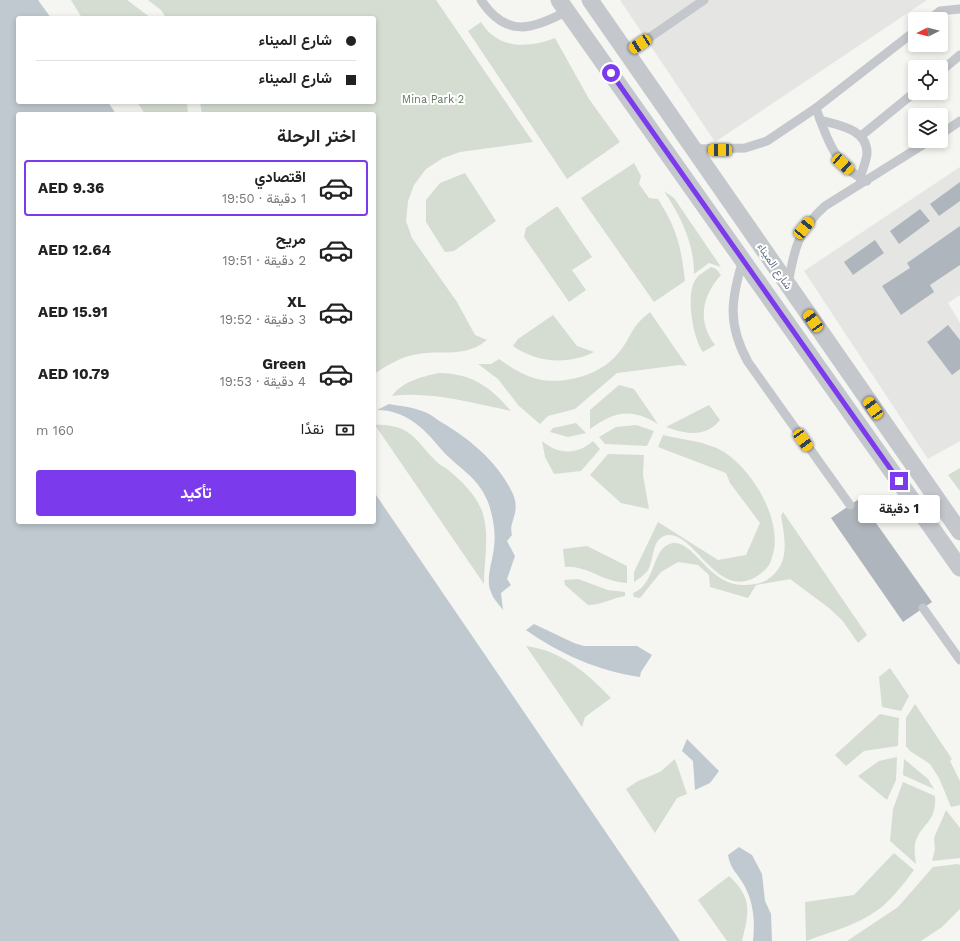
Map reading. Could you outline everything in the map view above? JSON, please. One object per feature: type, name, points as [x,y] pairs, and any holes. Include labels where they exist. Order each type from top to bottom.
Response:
[{"type":"street","name":"شارع الميناء","points":[[590,0],[960,532]]},
{"type":"street","name":"شارع الميناء","points":[[563,5],[960,568]]},
{"type":"street","points":[[771,299],[788,285]]},
{"type":"lane","points":[[481,0],[491,14],[502,22],[516,26],[530,27],[549,20],[563,5]]},
{"type":"lane","points":[[627,53],[704,0]]},
{"type":"lane","points":[[939,12],[960,9]]},
{"type":"lane","points":[[695,149],[733,150],[756,146],[778,135],[816,108],[908,36]]},
{"type":"lane","points":[[948,65],[960,55]]},
{"type":"lane","points":[[861,136],[908,98]]},
{"type":"lane","points":[[816,108],[830,146],[836,156],[843,164],[864,180]]},
{"type":"lane","points":[[820,120],[848,128],[861,136],[867,154],[864,180]]},
{"type":"lane","points":[[948,129],[960,121]]},
{"type":"lane","points":[[788,285],[797,242],[804,228],[825,206],[864,180],[918,148]]},
{"type":"lane","points":[[744,260],[733,294],[732,311],[734,329],[739,346],[748,362],[850,505]]},
{"type":"lane","points":[[923,608],[960,660]]},
{"type":"shaded area","points":[[0,0],[38,0],[50,16],[16,16],[16,104],[109,104],[115,112],[16,112],[16,524],[376,524],[376,495],[680,941],[0,941]]},
{"type":"shaded area","points":[[620,0],[927,0],[908,12],[715,142]]},
{"type":"shaded area","points":[[960,167],[960,295],[948,303],[960,323],[960,441],[928,459],[804,271]]},
{"type":"shaded area","points":[[389,404],[425,412],[452,429],[482,452],[507,482],[513,494],[516,507],[511,530],[512,535],[507,541],[515,556],[507,579],[511,585],[501,593],[503,610],[493,597],[489,587],[489,576],[495,541],[493,518],[488,502],[472,478],[446,455],[420,427],[396,413],[377,410]]},
{"type":"shaded area","points":[[534,624],[574,643],[584,646],[637,646],[652,655],[641,672],[640,677],[624,674],[594,666],[552,647],[526,630]]},
{"type":"shaded area","points":[[687,739],[719,771],[710,783],[695,790],[693,761],[682,751]]},
{"type":"shaded area","points":[[739,847],[752,855],[762,874],[765,901],[771,914],[772,941],[753,941],[754,920],[750,899],[744,885],[730,864],[728,855]]},
{"type":"green space","points":[[71,0],[127,0],[148,16],[81,16]]},
{"type":"green space","name":"Mina Park 2","points":[[148,0],[436,0],[533,142],[460,152],[443,158],[426,169],[414,185],[408,201],[406,221],[412,238],[457,302],[475,335],[487,340],[469,350],[460,352],[423,353],[408,356],[376,373],[376,112],[202,112],[200,104],[376,104],[376,16],[165,16],[161,10]]},
{"type":"green space","points":[[481,22],[496,38],[505,42],[525,45],[535,44],[555,38],[589,99],[620,142],[567,179],[468,31]]},
{"type":"green space","points":[[138,104],[187,104],[188,112],[144,112]]},
{"type":"green space","points":[[634,163],[641,176],[639,184],[649,198],[658,199],[674,229],[680,248],[685,281],[654,302],[581,198]]},
{"type":"green space","points":[[465,173],[496,221],[454,251],[445,252],[426,222],[426,200],[440,183]]},
{"type":"green space","points":[[664,191],[674,198],[721,267],[709,263],[694,274],[692,252],[689,241],[676,211]]},
{"type":"green space","points":[[558,207],[592,257],[572,270],[586,290],[569,302],[524,237],[526,228]]},
{"type":"green space","points":[[711,267],[716,269],[721,275],[710,291],[706,300],[704,318],[709,336],[715,345],[703,352],[699,346],[693,327],[691,294],[697,277]]},
{"type":"green space","points":[[650,312],[687,366],[680,365],[617,373],[575,409],[548,416],[540,424],[519,406],[498,379],[478,364],[491,364],[499,359],[517,370],[537,379],[557,381],[578,378],[598,370],[614,358],[636,325]]},
{"type":"green space","points":[[553,315],[577,346],[594,352],[574,359],[553,360],[532,356],[513,346],[518,339]]},
{"type":"green space","points":[[439,373],[462,376],[480,383],[488,388],[511,411],[437,396],[392,396],[401,387],[413,380]]},
{"type":"green space","points":[[619,385],[634,389],[658,424],[640,416],[623,414],[607,418],[590,429],[590,410]]},
{"type":"green space","points":[[709,405],[720,420],[708,430],[688,433],[666,427]]},
{"type":"green space","points":[[576,423],[586,433],[568,437],[550,432],[553,428]]},
{"type":"green space","points":[[376,425],[396,427],[412,435],[439,464],[463,483],[476,499],[482,511],[486,529],[484,584]]},
{"type":"green space","points":[[636,425],[654,431],[647,446],[605,444],[599,437],[616,427]]},
{"type":"green space","points":[[663,435],[702,443],[717,448],[734,460],[754,482],[768,509],[773,523],[775,537],[773,555],[766,569],[749,580],[735,581],[721,575],[686,543],[675,536],[664,536],[660,538],[655,546],[648,570],[643,576],[634,582],[634,572],[658,522],[718,560],[746,555],[760,523],[730,483],[726,473],[658,447]]},
{"type":"green space","points":[[542,441],[555,449],[568,452],[581,449],[593,441],[600,449],[581,471],[554,474],[545,457]]},
{"type":"green space","points":[[608,454],[644,455],[643,475],[649,509],[621,503],[590,475]]},
{"type":"green space","points":[[960,468],[960,491],[948,475]]},
{"type":"green space","points":[[783,512],[867,635],[858,643],[842,620],[829,608],[790,579],[756,585],[748,598],[710,587],[709,575],[698,565],[678,562],[661,572],[640,598],[634,597],[633,593],[641,588],[646,582],[661,551],[666,546],[673,543],[681,544],[688,549],[721,579],[744,585],[750,585],[767,580],[775,574],[783,559],[785,543],[781,516]]},
{"type":"green space","points":[[587,546],[627,566],[627,583],[610,580],[573,567],[565,567],[563,549]]},
{"type":"green space","points":[[578,579],[608,590],[625,592],[625,596],[598,604],[588,605],[565,585],[564,580]]},
{"type":"green space","points":[[526,646],[551,652],[573,664],[593,680],[611,698],[585,717],[582,727]]},
{"type":"green space","points":[[890,668],[909,696],[901,711],[882,707],[879,677]]},
{"type":"green space","points":[[915,704],[952,759],[950,761],[960,781],[960,805],[951,807],[939,778],[930,764],[910,751],[906,746],[906,718]]},
{"type":"green space","points":[[880,714],[899,718],[898,746],[864,751],[846,766],[835,755]]},
{"type":"green space","points":[[897,757],[896,780],[887,800],[858,776],[879,761]]},
{"type":"green space","points":[[675,759],[687,794],[677,798],[655,833],[626,789],[638,781],[660,772]]},
{"type":"green space","points":[[904,759],[928,779],[934,789],[903,775]]},
{"type":"green space","points":[[903,782],[935,796],[935,805],[931,818],[917,837],[915,844],[916,864],[890,841],[893,809]]},
{"type":"green space","points":[[946,810],[960,828],[960,858],[932,861],[935,849],[934,838]]},
{"type":"green space","points":[[894,853],[914,870],[884,905],[857,922],[806,941],[805,902],[854,895]]},
{"type":"green space","points":[[960,865],[960,909],[942,927],[921,941],[847,941],[898,907],[933,867]]},
{"type":"green space","points":[[729,876],[737,884],[746,899],[747,914],[742,941],[727,941],[698,900]]},
{"type":"building","points":[[960,182],[960,201],[939,216],[930,204]]},
{"type":"building","points":[[920,209],[930,221],[899,244],[890,231]]},
{"type":"building","points":[[960,226],[960,265],[930,285],[934,292],[901,315],[882,286],[910,268],[907,263]]},
{"type":"building","points":[[875,240],[884,253],[853,275],[844,262]]},
{"type":"building","points":[[948,325],[960,340],[960,369],[952,375],[927,342]]},
{"type":"building","points":[[859,499],[932,602],[903,622],[831,518]]},
{"type":"route","points":[[611,73],[899,481]]}]
